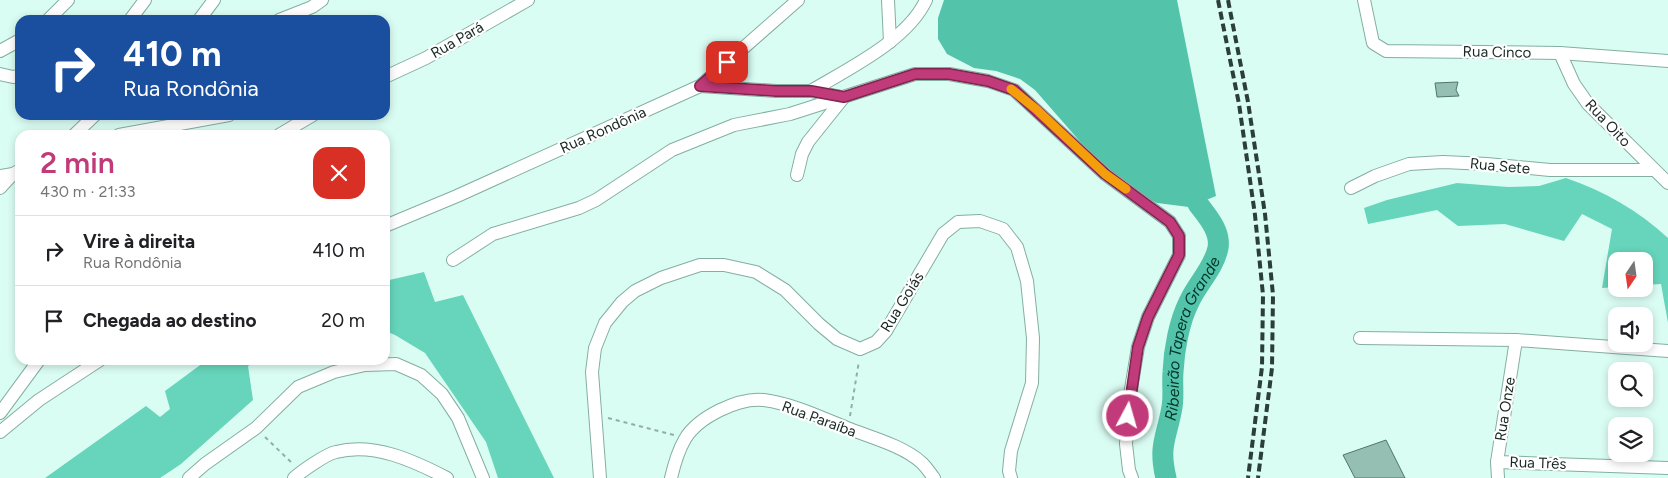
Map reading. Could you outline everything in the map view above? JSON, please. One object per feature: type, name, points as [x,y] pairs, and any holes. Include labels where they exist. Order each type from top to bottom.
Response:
[{"type":"street","points":[[53,15],[68,0]]},
{"type":"street","points":[[134,15],[145,0]]},
{"type":"street","points":[[203,15],[214,0]]},
{"type":"street","points":[[291,15],[322,0]]},
{"type":"street","name":"Rua Pará","points":[[390,76],[426,58],[528,0]]},
{"type":"street","name":"Rua Rondônia","points":[[390,224],[457,196],[700,86],[798,0]]},
{"type":"street","points":[[888,0],[890,42]]},
{"type":"street","points":[[811,91],[890,42],[912,23],[926,0]]},
{"type":"street","name":"Rua Cinco","points":[[1364,0],[1373,44],[1386,51],[1560,53],[1668,61]]},
{"type":"street","points":[[0,51],[15,43]]},
{"type":"street","name":"Rua Oito","points":[[1560,53],[1574,84],[1588,104],[1668,183]]},
{"type":"street","points":[[0,74],[15,77]]},
{"type":"street","points":[[453,260],[493,234],[579,208],[596,200],[672,150],[734,125],[790,114],[915,74],[949,74],[988,81],[1014,90],[1105,174],[1170,222],[1179,236],[1179,255],[1148,317],[1138,347],[1129,401],[1126,444],[1129,470],[1132,478]]},
{"type":"street","points":[[700,86],[776,91],[811,91],[844,97]]},
{"type":"street","points":[[797,175],[802,154],[808,142],[844,97]]},
{"type":"street","points":[[80,130],[90,120]]},
{"type":"street","points":[[146,130],[202,120]]},
{"type":"street","points":[[288,130],[304,120]]},
{"type":"street","name":"Rua Sete","points":[[1351,188],[1374,176],[1409,164],[1443,162],[1550,170],[1653,170]]},
{"type":"street","points":[[0,188],[11,173]]},
{"type":"street","name":"Rua Goiás","points":[[860,349],[876,342],[886,332],[943,234],[958,222],[980,221],[1002,229],[1017,247],[1027,281],[1033,338],[1032,383],[1011,451],[1009,471],[1011,478]]},
{"type":"street","points":[[600,478],[592,372],[595,348],[606,323],[622,302],[635,291],[661,278],[700,265],[724,265],[756,272],[785,290],[818,324],[837,339],[860,349]]},
{"type":"street","points":[[1360,338],[1516,340],[1668,351]]},
{"type":"street","name":"Rua Onze","points":[[1498,478],[1497,462],[1516,340]]},
{"type":"street","points":[[390,364],[396,364],[421,375],[442,394],[458,418],[483,478]]},
{"type":"street","points":[[0,413],[35,365]]},
{"type":"street","points":[[0,432],[39,400],[92,365]]},
{"type":"street","points":[[189,478],[205,464],[256,428],[298,387],[334,372],[364,365]]},
{"type":"street","name":"Rua Paraíba","points":[[671,478],[677,457],[686,438],[694,428],[709,416],[734,403],[762,400],[798,408],[902,450],[922,462],[934,478]]},
{"type":"street","points":[[297,475],[335,452],[366,449],[393,454],[428,468],[446,478]]},
{"type":"street","name":"Rua Três","points":[[1497,462],[1668,468]]},
{"type":"path","points":[[848,428],[860,349]]},
{"type":"path","points":[[595,415],[686,438]]},
{"type":"path","points":[[256,428],[297,475]]},
{"type":"shaded area","points":[[944,0],[1177,0],[1216,196],[1189,207],[1157,203],[1135,192],[1097,161],[1035,90],[1020,79],[996,71],[974,68],[947,54],[938,39],[938,18]]},
{"type":"shaded area","points":[[1566,178],[1594,189],[1633,211],[1668,238],[1668,323],[1661,284],[1653,284],[1653,252],[1608,252],[1612,229],[1582,214],[1564,241],[1505,224],[1458,226],[1437,210],[1368,224],[1364,208],[1387,200],[1457,183],[1508,187],[1539,186]]},
{"type":"shaded area","points":[[1608,253],[1608,288],[1602,288]]},
{"type":"shaded area","points":[[424,272],[435,302],[463,295],[554,478],[498,478],[486,442],[425,353],[390,333],[390,280]]},
{"type":"shaded area","points":[[200,365],[250,365],[248,366],[253,400],[181,464],[160,478],[45,478],[146,406],[160,417],[170,409],[165,391]]},
{"type":"building","points":[[1458,82],[1456,90],[1459,96],[1437,97],[1435,83]]},
{"type":"building","points":[[1386,440],[1405,478],[1355,478],[1343,455]]},
{"type":"waterway","name":"Ribeirão Tapera Grande","points":[[1166,478],[1163,449],[1173,403],[1174,363],[1182,318],[1192,295],[1213,262],[1218,248],[1215,230],[1198,204]]},
{"type":"railway","points":[[1218,0],[1239,104],[1255,215],[1263,295],[1262,367],[1248,478]]},
{"type":"railway","points":[[1228,0],[1248,102],[1265,214],[1273,295],[1272,368],[1258,478]]},
{"type":"slow traffic","points":[[1011,89],[1036,109],[1105,174],[1126,189]]},
{"type":"route","points":[[727,62],[700,86],[776,91],[811,91],[844,97],[915,74],[949,74],[988,81],[1014,90],[1105,174],[1170,222],[1179,236],[1179,255],[1148,317],[1138,347],[1128,416]]}]
